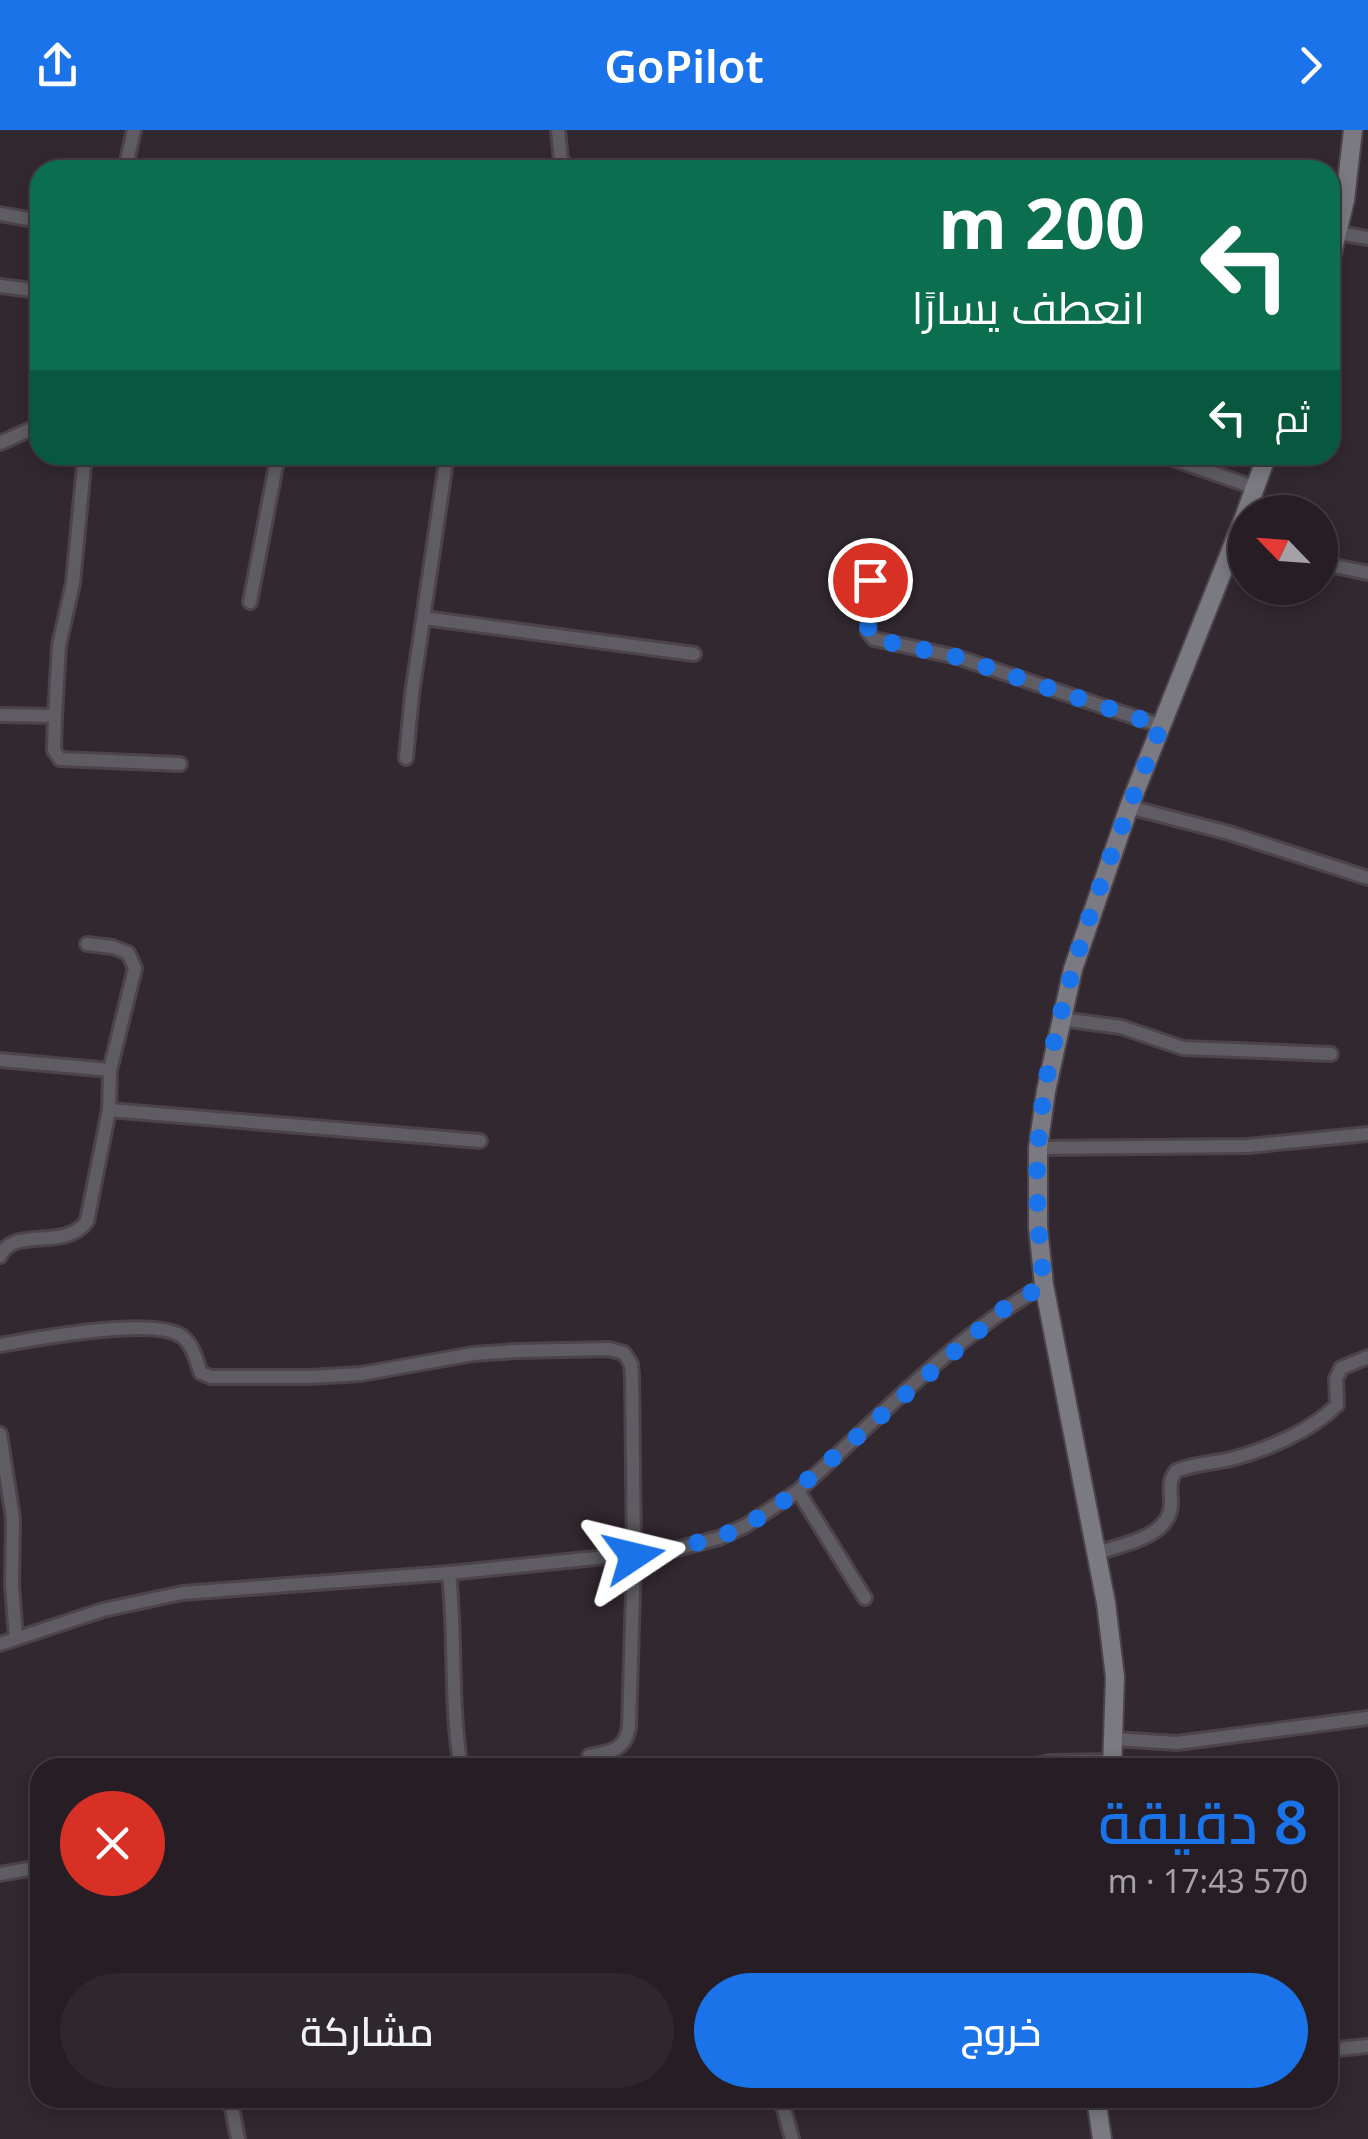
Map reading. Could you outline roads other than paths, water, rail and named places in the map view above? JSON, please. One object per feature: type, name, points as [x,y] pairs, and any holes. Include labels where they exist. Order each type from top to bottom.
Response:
[{"type":"main road","points":[[1340,225],[1352,130]]},
{"type":"main road","points":[[1253,495],[1264,465]]},
{"type":"main road","points":[[1112,1758],[1114,1677],[1097,1553],[1044,1285],[1038,1228],[1038,1148],[1073,969],[1129,807],[1228,570]]},
{"type":"main road","points":[[1098,2108],[1102,2139]]},
{"type":"street","points":[[128,160],[134,130]]},
{"type":"street","points":[[558,130],[561,160]]},
{"type":"street","points":[[0,214],[30,220]]},
{"type":"street","points":[[1340,233],[1368,238]]},
{"type":"street","points":[[0,286],[30,290]]},
{"type":"street","points":[[0,442],[30,429]]},
{"type":"street","points":[[84,465],[73,583],[59,645],[54,750],[60,759],[180,764]]},
{"type":"street","points":[[250,602],[276,465]]},
{"type":"street","points":[[406,758],[446,465]]},
{"type":"street","points":[[1190,465],[1256,488]]},
{"type":"street","points":[[1338,566],[1368,574]]},
{"type":"street","points":[[870,580],[868,632],[874,639],[957,657],[1161,726]]},
{"type":"street","points":[[424,618],[694,654]]},
{"type":"street","points":[[0,715],[55,716]]},
{"type":"street","points":[[1129,807],[1229,833],[1368,878]]},
{"type":"street","points":[[0,1256],[14,1242],[64,1237],[81,1229],[87,1221],[109,1110],[110,1070],[135,968],[133,958],[121,949],[88,944]]},
{"type":"street","points":[[1061,1019],[1121,1027],[1183,1048],[1331,1054]]},
{"type":"street","points":[[0,1060],[110,1070]]},
{"type":"street","points":[[109,1110],[480,1141]]},
{"type":"street","points":[[1038,1148],[1248,1146],[1368,1134]]},
{"type":"street","points":[[0,1644],[103,1610],[182,1593],[634,1556],[719,1538],[758,1519],[798,1491],[976,1331],[1044,1285]]},
{"type":"street","points":[[0,1345],[89,1331],[162,1330],[183,1337],[205,1376],[256,1377],[360,1374],[516,1350],[617,1350],[628,1356],[634,1556],[628,1738],[615,1751],[589,1756]]},
{"type":"street","points":[[1097,1553],[1150,1534],[1165,1523],[1170,1515],[1171,1477],[1176,1472],[1238,1457],[1276,1442],[1330,1412],[1338,1405],[1336,1379],[1341,1368],[1368,1358]]},
{"type":"street","points":[[0,1434],[13,1518],[16,1638]]},
{"type":"street","points":[[798,1491],[864,1598]]},
{"type":"street","points":[[449,1572],[455,1652],[454,1725],[459,1758]]},
{"type":"street","points":[[1114,1739],[1177,1742],[1368,1718]]},
{"type":"street","points":[[0,1874],[30,1869]]},
{"type":"street","points":[[1338,2049],[1368,2046]]},
{"type":"street","points":[[232,2108],[238,2139]]},
{"type":"street","points":[[784,2108],[792,2139]]}]
